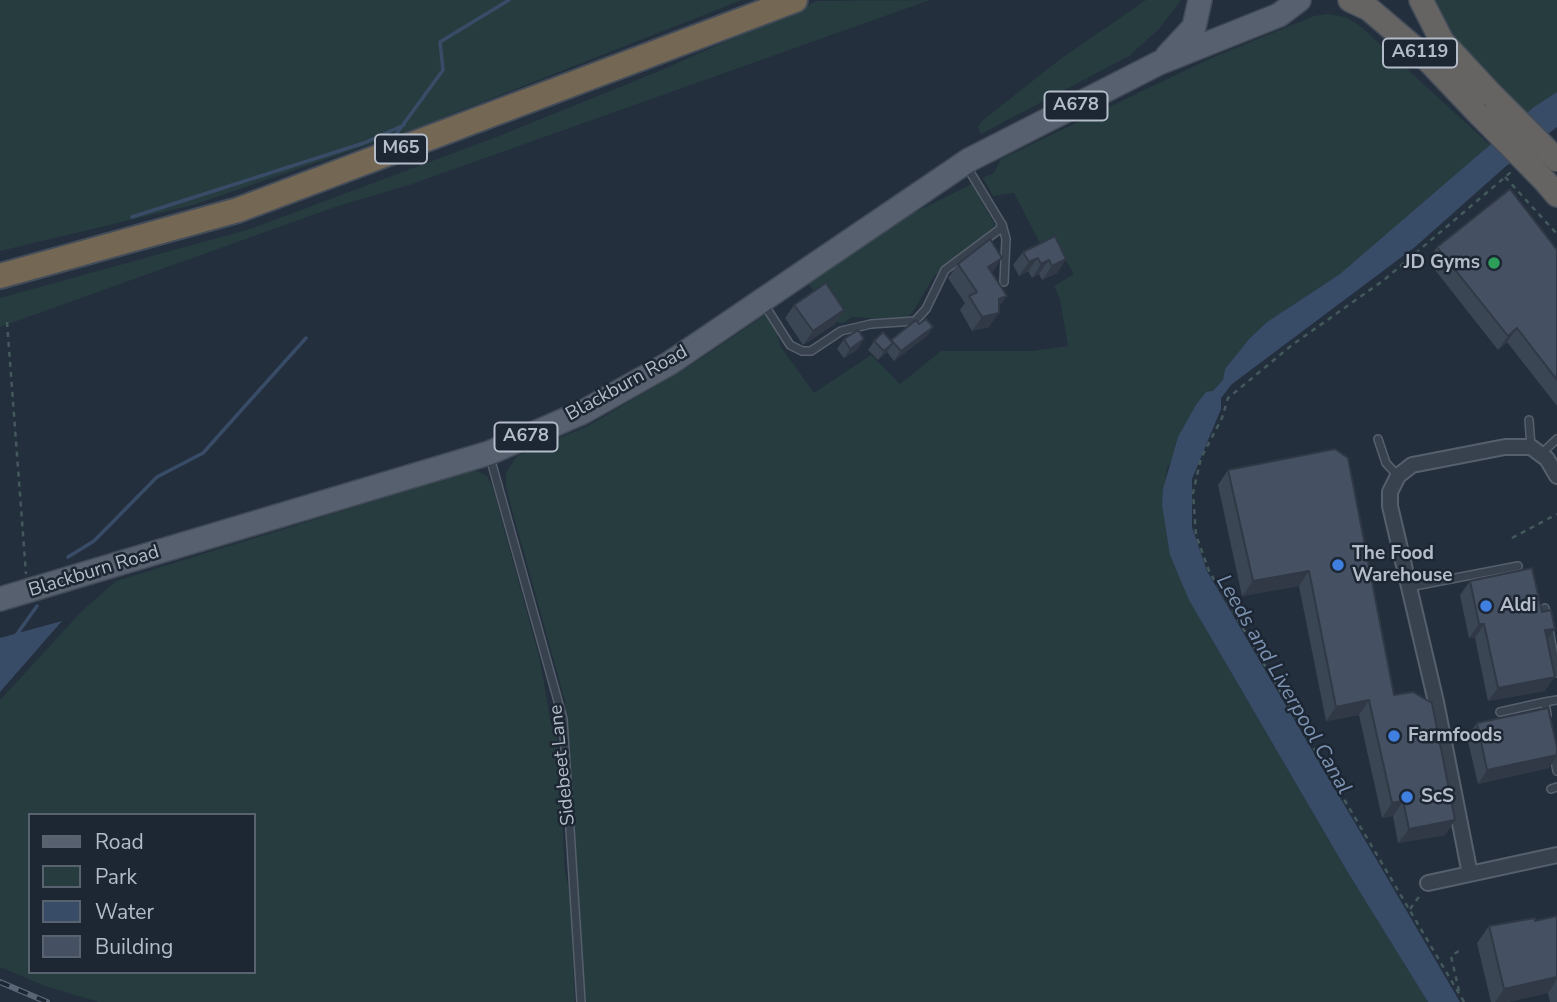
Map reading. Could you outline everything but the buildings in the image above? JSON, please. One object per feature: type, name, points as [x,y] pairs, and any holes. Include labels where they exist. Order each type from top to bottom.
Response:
[{"type":"highway","name":"M65","points":[[0,276],[238,210],[795,0]]},
{"type":"highway","name":"A6119","points":[[1350,0],[1370,9],[1424,56],[1551,188]]},
{"type":"highway","name":"A6119","points":[[1421,0],[1442,41],[1557,160]]},
{"type":"main road","name":"Blackburn Road","points":[[1159,63],[1194,27],[1200,0]]},
{"type":"main road","name":"Blackburn Road","points":[[0,599],[489,453],[605,400],[670,363],[964,163],[1159,63],[1279,15],[1299,0]]},
{"type":"street","points":[[1470,874],[1436,702],[1390,506],[1390,492],[1398,476],[1412,465],[1506,447],[1540,453],[1557,475]]},
{"type":"street","points":[[1428,883],[1557,855]]},
{"type":"lane","points":[[964,163],[1001,223],[1006,239],[1004,282]]},
{"type":"lane","points":[[761,300],[790,345],[802,351],[811,351],[841,331],[871,324],[915,321],[926,309],[945,270],[988,240],[1000,229],[1001,223]]},
{"type":"lane","points":[[1529,420],[1540,453],[1557,439]]},
{"type":"lane","points":[[1378,439],[1386,463],[1398,476]]},
{"type":"lane","name":"Sidebeet Lane","points":[[489,453],[563,719],[581,1002]]},
{"type":"lane","points":[[1408,587],[1518,566]]},
{"type":"lane","points":[[1545,608],[1557,673]]},
{"type":"lane","points":[[1500,712],[1557,700]]},
{"type":"lane","points":[[1545,702],[1548,721]]},
{"type":"lane","points":[[1552,746],[1557,771]]},
{"type":"path","points":[[1464,1002],[1209,571],[1196,535],[1195,477],[1228,398],[1238,388],[1292,345],[1384,280],[1505,177],[1557,234]]},
{"type":"path","points":[[7,322],[27,592]]},
{"type":"path","points":[[1512,538],[1557,514]]},
{"type":"path","points":[[1410,910],[1428,883]]},
{"type":"path","points":[[1460,994],[1451,956],[1462,948]]},
{"type":"green space","points":[[0,0],[742,0],[414,129],[193,205],[0,251]]},
{"type":"green space","points":[[930,0],[0,327],[0,298],[250,229],[499,136],[657,72],[817,1]]},
{"type":"green space","points":[[1146,0],[1181,0],[1159,29],[1129,56],[981,134],[978,127],[982,121],[1059,60]]},
{"type":"green space","points":[[1429,0],[1557,0],[1557,92],[1525,115],[1461,55]]},
{"type":"green space","points":[[1328,14],[1345,17],[1359,25],[1490,145],[1340,274],[1267,322],[1249,339],[1225,369],[1223,380],[1213,391],[1167,468],[1162,505],[1204,626],[1347,871],[1428,1002],[582,1002],[580,918],[565,701],[506,488],[506,473],[517,456],[588,426],[696,362],[765,315],[775,329],[781,347],[814,393],[871,355],[900,384],[941,351],[1032,351],[1068,346],[1060,300],[1054,286],[1074,274],[1055,242],[1042,247],[1014,193],[993,196],[983,178],[994,173],[1001,159],[1209,59],[1314,16]]},
{"type":"green space","points":[[972,184],[995,225],[987,235],[935,275],[912,313],[903,320],[852,317],[844,323],[838,323],[808,283],[899,220]]},
{"type":"green space","points":[[474,470],[487,476],[492,485],[540,660],[551,724],[557,731],[565,871],[570,895],[575,1002],[99,1002],[45,986],[0,967],[0,700],[82,611],[116,581]]},
{"type":"water","points":[[1557,92],[1557,127],[1505,167],[1415,247],[1232,384],[1221,398],[1221,409],[1192,479],[1192,527],[1207,571],[1460,1002],[1428,1002],[1347,871],[1189,600],[1170,555],[1162,505],[1163,489],[1178,437],[1196,405],[1206,392],[1213,391],[1223,380],[1225,369],[1249,339],[1267,322],[1340,274],[1534,107]]},
{"type":"water","points":[[62,621],[0,692],[0,638]]},
{"type":"waterway","points":[[394,137],[443,70],[440,42],[509,0]]},
{"type":"waterway","points":[[132,217],[364,143],[404,125]]},
{"type":"waterway","points":[[68,557],[94,541],[157,477],[203,453],[306,338]]},
{"type":"waterway","points":[[17,634],[37,606]]},
{"type":"railway","points":[[0,982],[47,1002]]},
{"type":"place","name":"JD Gyms","points":[[1494,263]]},
{"type":"place","name":"The Food Warehouse","points":[[1338,565]]},
{"type":"place","name":"Aldi","points":[[1486,606]]},
{"type":"place","name":"Farmfoods","points":[[1394,736]]},
{"type":"place","name":"ScS","points":[[1407,797]]},
{"type":"water label","name":"Leeds and Liverpool Canal","points":[[1283,685]]}]
